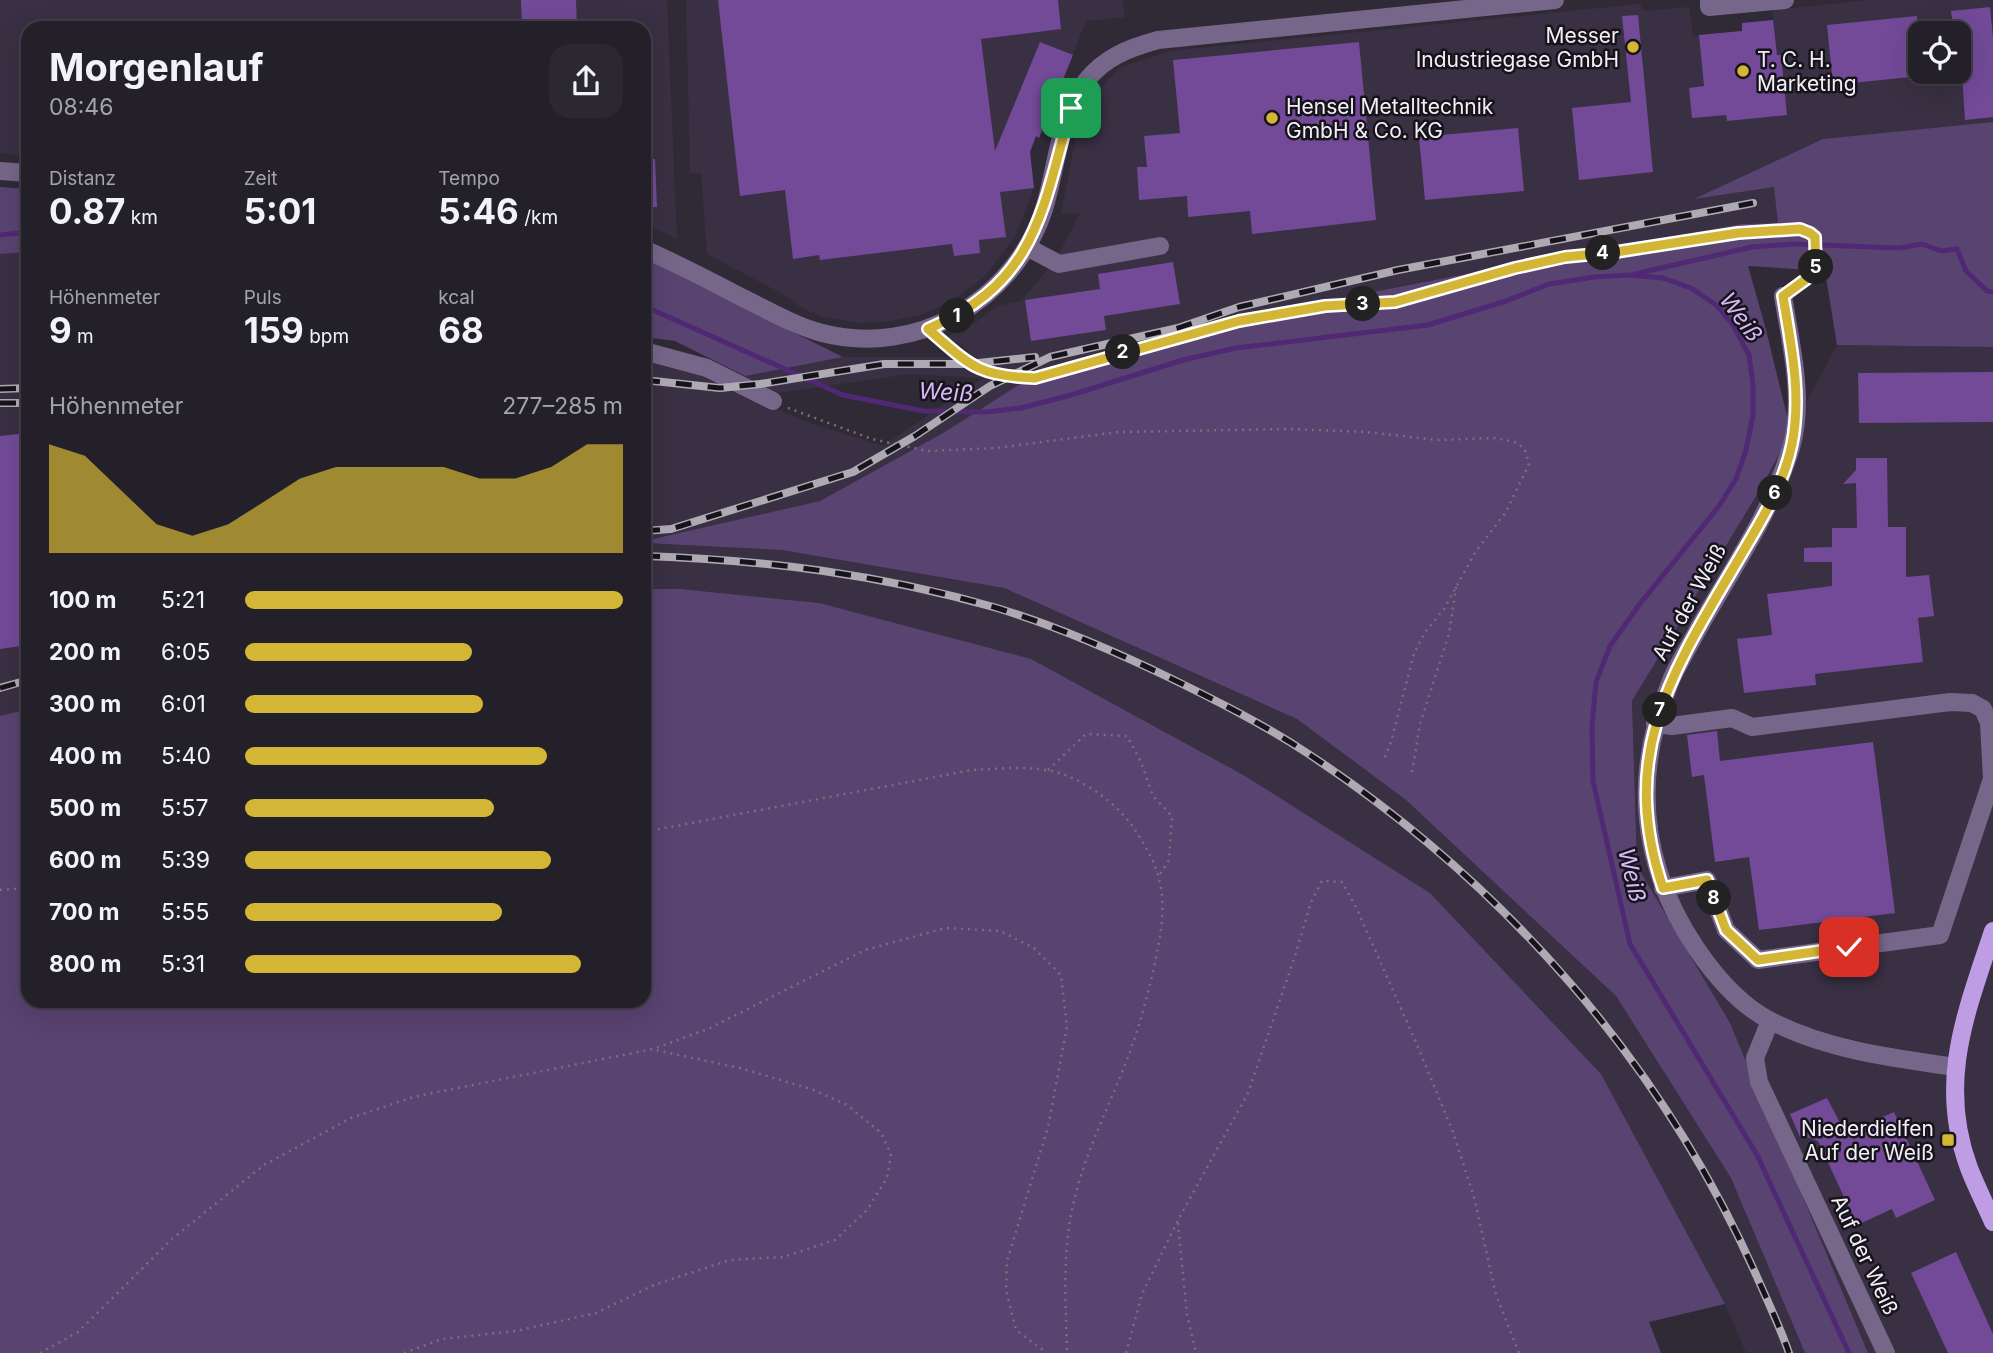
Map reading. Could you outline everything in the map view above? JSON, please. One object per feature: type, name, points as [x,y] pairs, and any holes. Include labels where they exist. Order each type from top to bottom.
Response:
[{"type":"main road","points":[[1993,931],[1958,1042],[1955,1067],[1956,1116],[1968,1166],[1993,1222]]},
{"type":"street","points":[[651,252],[785,319],[823,333],[863,338],[895,337],[928,329],[952,319],[984,299],[1012,270],[1027,247],[1042,214],[1071,108],[1085,82],[1105,61],[1129,48],[1158,40],[1184,37],[1555,0]]},
{"type":"street","points":[[1709,0],[1709,7],[1785,0]]},
{"type":"street","points":[[0,172],[21,173]]},
{"type":"street","points":[[1027,247],[1059,264],[1160,246]]},
{"type":"street","name":"Auf der Weiß","points":[[1783,296],[1797,400],[1791,446],[1775,493],[1673,676],[1655,724],[1646,774],[1647,825],[1663,888],[1682,926],[1710,969],[1744,1003],[1770,1021],[1808,1038],[1887,1058],[1955,1067]]},
{"type":"street","points":[[651,353],[707,368],[773,401]]},
{"type":"street","points":[[1655,724],[1672,726],[1732,718],[1752,727],[1950,702],[1972,703],[1983,709],[1989,723],[1992,768],[1992,779],[1940,935],[1758,960],[1726,930],[1707,880],[1663,888]]},
{"type":"street","name":"Auf der Weiß","points":[[1770,1021],[1755,1058],[1759,1082],[1886,1353]]},
{"type":"path","points":[[928,329],[969,364],[985,373],[1035,378],[1239,321],[1325,306],[1395,302],[1515,268],[1565,257],[1738,233],[1800,229],[1815,237],[1816,272],[1783,296]]},
{"type":"path","points":[[773,401],[872,439],[928,451],[996,448],[1118,432],[1289,429],[1366,432],[1437,440],[1496,438],[1518,443],[1525,450],[1528,464],[1506,512],[1476,551],[1444,609],[1426,631],[1414,653],[1383,762]]},
{"type":"path","points":[[1412,772],[1420,724],[1449,634],[1456,584]]},
{"type":"path","points":[[1048,769],[1086,734],[1127,736],[1141,762],[1153,796],[1172,816],[1169,860],[1159,876]]},
{"type":"path","points":[[651,831],[972,769],[1048,769],[1095,790],[1128,820],[1144,844],[1159,876],[1162,915],[1151,982],[1133,1041],[1097,1129],[1072,1210],[1065,1267],[1067,1353]]},
{"type":"path","points":[[1126,1353],[1142,1294],[1178,1220],[1248,1093],[1311,902],[1322,881],[1342,882],[1356,907],[1415,1040],[1453,1132],[1474,1198],[1496,1295],[1519,1353]]},
{"type":"path","points":[[0,890],[21,888]]},
{"type":"path","points":[[40,1353],[78,1332],[173,1238],[264,1166],[351,1118],[413,1097],[653,1049],[708,1029],[865,950],[946,928],[1000,931],[1034,948],[1061,975],[1067,1027],[1048,1127],[1007,1261],[1006,1290],[1016,1330],[1047,1353]]},
{"type":"path","points":[[404,1353],[442,1339],[516,1331],[596,1313],[654,1285],[730,1260],[783,1256],[835,1240],[867,1210],[887,1178],[891,1154],[881,1133],[847,1105],[811,1089],[740,1068],[653,1049]]},
{"type":"path","points":[[1178,1220],[1187,1315],[1196,1353]]},
{"type":"shaded area","points":[[0,0],[667,0],[677,239],[651,227],[651,21],[21,21],[21,155],[0,153]]},
{"type":"shaded area","points":[[686,0],[1123,0],[1125,17],[1086,21],[1039,138],[1036,137],[1029,149],[1034,188],[1015,237],[984,277],[951,302],[920,315],[887,322],[859,323],[820,316],[800,307],[792,299],[707,254],[701,173],[690,173]]},
{"type":"shaded area","points":[[1870,0],[1993,0],[1993,122],[1928,129],[1697,198],[1774,187],[1779,223],[1741,224],[1276,311],[1031,377],[943,433],[820,501],[651,539],[651,356],[720,378],[843,357],[972,357],[966,349],[947,337],[975,323],[997,306],[1021,301],[1055,261],[1080,213],[1061,214],[1076,136],[1090,99],[1119,68],[1170,51],[1640,4],[1644,11],[1689,7],[1693,36],[1742,31],[1742,23],[1773,20],[1773,10]],"holes":[[[910,374],[983,378],[883,446],[815,425],[749,397]]]},
{"type":"shaded area","points":[[1993,122],[1993,347],[1837,345],[1825,271],[1748,266],[1791,432],[1761,488],[1632,701],[1637,866],[1730,1023],[1868,1353],[1805,1353],[1731,1178],[1616,996],[1406,800],[1297,719],[1004,588],[782,550],[651,543],[651,539],[820,501],[943,433],[1031,377],[1276,311],[1741,224],[1778,223],[1774,187],[1694,199],[1823,139]]},
{"type":"shaded area","points":[[0,187],[21,188],[21,252],[0,254]]},
{"type":"shaded area","points":[[21,252],[21,711],[0,716],[0,254]]},
{"type":"shaded area","points":[[651,261],[843,357],[745,376],[675,341],[651,338]]},
{"type":"shaded area","points":[[1837,345],[1993,347],[1993,1353],[1868,1353],[1730,1023],[1637,866],[1632,701],[1761,488]]},
{"type":"shaded area","points":[[651,543],[782,550],[1004,588],[1297,719],[1406,800],[1616,996],[1731,1178],[1805,1353],[1746,1353],[1725,1304],[819,603],[681,589],[651,589]]},
{"type":"shaded area","points":[[651,589],[681,589],[819,603],[1031,659],[1245,776],[1430,893],[1601,1074],[1725,1304],[1649,1322],[1661,1353],[0,1353],[0,716],[21,711],[21,1008],[651,1008]]},
{"type":"building","points":[[521,0],[576,0],[577,21],[522,21]]},
{"type":"building","points":[[718,0],[1058,0],[1061,29],[981,39],[995,151],[1040,42],[1073,55],[1039,138],[1036,136],[1030,152],[1034,188],[1000,192],[1006,237],[979,240],[980,253],[954,256],[952,244],[820,260],[819,255],[793,259],[785,190],[740,196]]},
{"type":"building","points":[[1990,7],[1993,38],[1993,117],[1965,120],[1963,84],[1971,84],[1971,21],[1952,21],[1951,11]]},
{"type":"building","points":[[1638,15],[1653,172],[1579,180],[1572,108],[1631,102],[1622,16]]},
{"type":"building","points":[[1917,16],[1917,21],[1908,21],[1908,77],[1833,85],[1827,25]]},
{"type":"building","name":"T. C. H. Marketing","points":[[1773,20],[1777,55],[1781,55],[1787,115],[1727,121],[1726,115],[1692,118],[1689,88],[1704,86],[1699,35],[1742,31],[1742,23]]},
{"type":"building","name":"Hensel Metalltechnik GmbH & Co. KG","points":[[1359,42],[1376,220],[1252,234],[1250,211],[1188,217],[1187,196],[1139,200],[1137,167],[1147,167],[1144,136],[1180,133],[1173,60]]},
{"type":"building","points":[[1518,128],[1524,191],[1425,200],[1419,137]]},
{"type":"building","points":[[651,159],[655,159],[657,207],[651,207]]},
{"type":"building","points":[[1173,262],[1180,304],[1104,316],[1106,330],[1031,341],[1025,300],[1100,289],[1098,274]]},
{"type":"building","points":[[1993,372],[1993,422],[1859,423],[1858,373]]},
{"type":"building","points":[[21,434],[21,646],[0,649],[0,436]]},
{"type":"building","points":[[1856,458],[1887,458],[1888,527],[1906,527],[1906,577],[1929,575],[1934,616],[1918,618],[1923,662],[1815,674],[1816,685],[1744,693],[1737,639],[1772,635],[1767,594],[1832,586],[1832,562],[1804,562],[1804,548],[1832,547],[1832,528],[1857,528],[1856,483],[1843,484],[1856,470]]},
{"type":"building","points":[[1717,731],[1720,761],[1873,742],[1895,913],[1759,930],[1749,857],[1715,862],[1704,775],[1692,777],[1687,735]]},
{"type":"building","points":[[1827,1098],[1846,1134],[1894,1112],[1935,1200],[1896,1218],[1892,1209],[1857,1225],[1818,1141],[1800,1137],[1790,1114]]},
{"type":"building","points":[[1956,1252],[1993,1334],[1993,1353],[1948,1353],[1911,1273]]},
{"type":"waterway","name":"Weiß","points":[[0,235],[21,233]]},
{"type":"waterway","points":[[1635,274],[1752,247],[1795,244],[1899,248],[1922,244],[1941,251],[1957,249],[1966,271],[1987,291],[1993,292]]},
{"type":"waterway","name":"Weiß","points":[[651,309],[843,395],[924,411],[986,412],[1021,408],[1183,360],[1236,348],[1428,325],[1506,301],[1549,284],[1594,277],[1629,275],[1663,278],[1691,288],[1716,305],[1733,325],[1749,355],[1753,415],[1746,450],[1736,479],[1719,506],[1639,605],[1610,646],[1596,682],[1592,726],[1593,781],[1630,944],[1757,1155],[1849,1353]]},
{"type":"railway","points":[[651,530],[671,529],[853,472],[915,436],[990,386],[1050,357],[1178,328],[1239,307],[1398,270],[1753,203]]},
{"type":"railway","points":[[651,381],[720,388],[884,364],[969,364],[1035,357]]},
{"type":"railway","points":[[0,389],[21,388]]},
{"type":"railway","points":[[0,403],[21,403]]},
{"type":"railway","points":[[651,556],[734,561],[822,571],[909,586],[997,608],[1063,631],[1149,668],[1240,713],[1307,753],[1379,804],[1447,859],[1510,919],[1570,983],[1625,1051],[1674,1123],[1718,1198],[1757,1277],[1789,1353]]},
{"type":"railway","points":[[0,688],[21,682]]},
{"type":"place","name":"Messer Industriegase GmbH","points":[[1633,47]]},
{"type":"place","name":"T. C. H. Marketing","points":[[1743,71]]},
{"type":"place","name":"Hensel Metalltechnik GmbH & Co. KG","points":[[1272,118]]},
{"type":"place","name":"Niederdielfen Auf der Weiß","points":[[1948,1140]]},
{"type":"route","points":[[1071,108],[1042,214],[1027,247],[1012,270],[984,299],[952,319],[928,329],[969,364],[985,373],[1035,378],[1239,321],[1325,306],[1395,302],[1515,268],[1565,257],[1738,233],[1800,229],[1815,237],[1816,272],[1783,296],[1796,373],[1797,400],[1791,446],[1775,493],[1673,676],[1655,724],[1646,774],[1647,825],[1663,888],[1707,880],[1726,930],[1758,960],[1849,947]]}]
